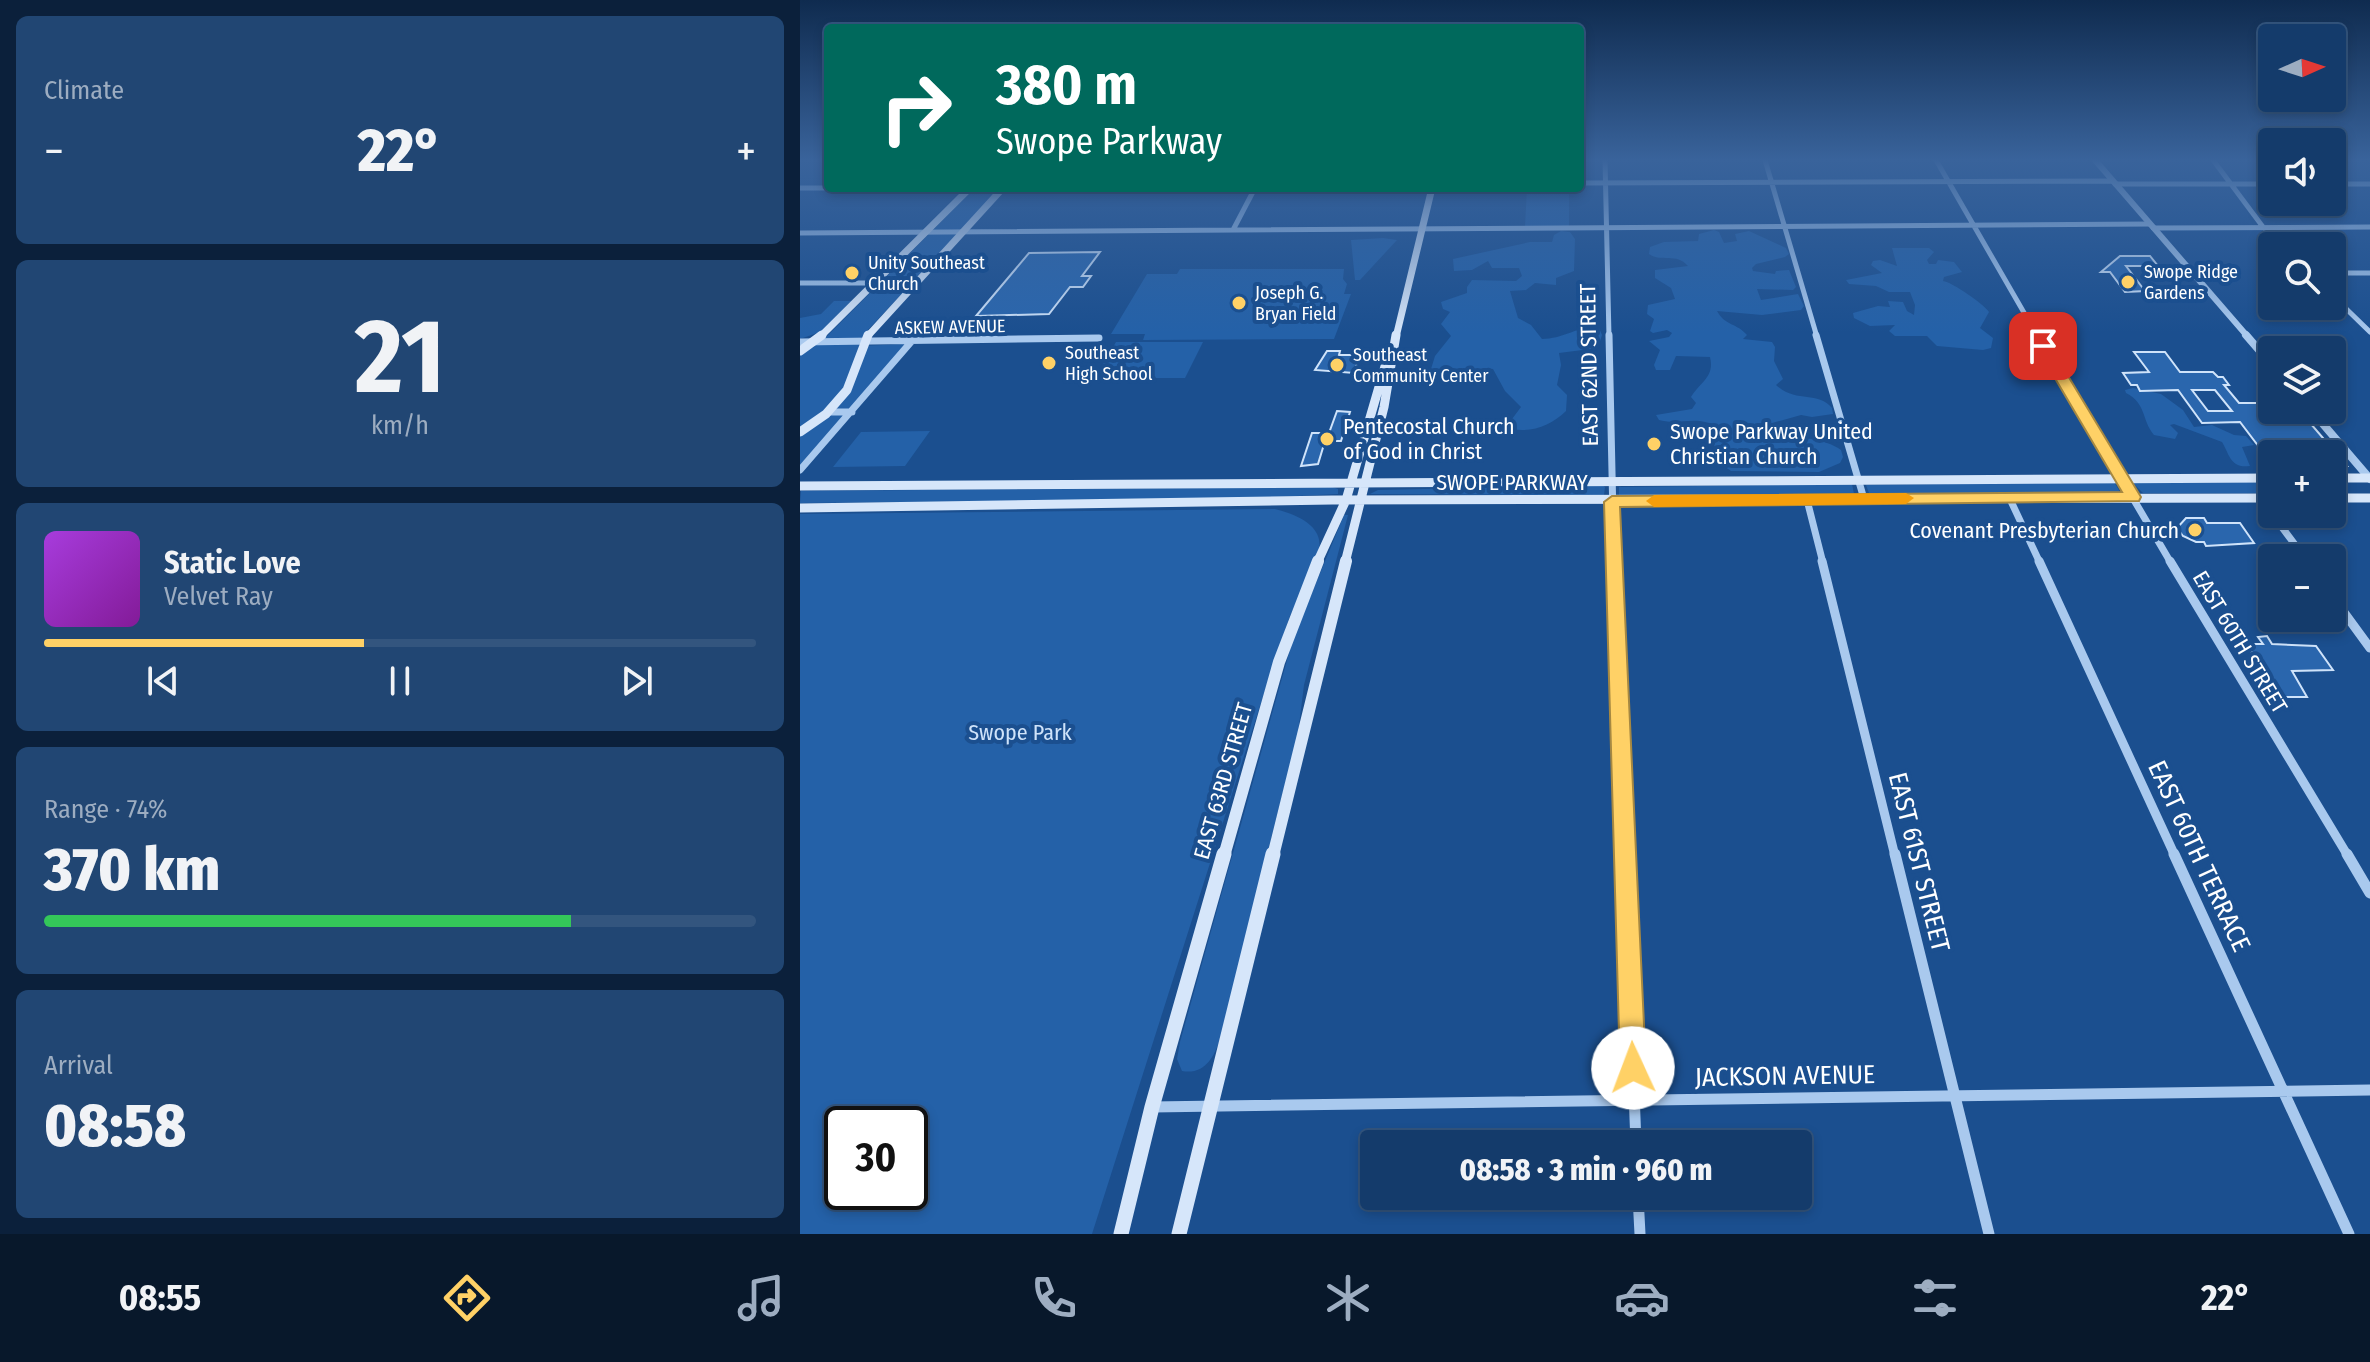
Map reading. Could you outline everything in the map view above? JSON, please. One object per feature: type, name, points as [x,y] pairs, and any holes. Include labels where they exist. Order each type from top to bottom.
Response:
[{"type":"main road","points":[[800,351],[876,283],[941,218]]},
{"type":"main road","points":[[800,432],[828,412],[854,378],[863,342],[873,328],[976,218]]},
{"type":"main road","name":"EAST 63RD STREET","points":[[1179,1234],[1353,501],[1384,407],[1393,349],[1425,218]]},
{"type":"main road","name":"SWOPE PARKWAY","points":[[800,486],[1611,479],[2258,478]]},
{"type":"main road","points":[[2346,478],[2370,478]]},
{"type":"main road","name":"SWOPE PARKWAY","points":[[800,508],[1353,501],[2258,498]]},
{"type":"main road","points":[[2346,498],[2370,498]]},
{"type":"main road","name":"EAST 63RD STREET","points":[[1121,1234],[1152,1107],[1279,662],[1304,593],[1353,501]]},
{"type":"street","points":[[1233,230],[1240,218]]},
{"type":"street","name":"EAST 62ND STREET","points":[[1606,218],[1611,479],[1635,1130]]},
{"type":"street","points":[[1782,218],[1864,499]]},
{"type":"street","name":"EAST 60TH STREET","points":[[1968,218],[2119,477],[2370,893]]},
{"type":"street","points":[[2145,218],[2258,349]]},
{"type":"street","points":[[2256,218],[2268,232]]},
{"type":"street","points":[[800,233],[1784,226],[2370,227]]},
{"type":"street","points":[[2346,273],[2370,273]]},
{"type":"street","points":[[800,283],[876,283]]},
{"type":"street","points":[[2346,307],[2366,324],[2370,332]]},
{"type":"street","name":"ASKEW AVENUE","points":[[800,342],[1099,338]]},
{"type":"street","points":[[800,470],[911,342]]},
{"type":"street","points":[[828,412],[852,412]]},
{"type":"street","points":[[2323,424],[2370,478]]},
{"type":"street","name":"EAST 60TH TERRACE","points":[[2009,497],[2349,1234]]},
{"type":"street","name":"EAST 61ST STREET","points":[[1807,500],[1989,1234]]},
{"type":"street","points":[[2346,615],[2370,648]]},
{"type":"street","name":"JACKSON AVENUE","points":[[1152,1107],[2370,1090]]},
{"type":"street","points":[[1639,1210],[1640,1234]]},
{"type":"green space","points":[[945,218],[973,218],[865,333],[859,346],[907,344],[800,465],[800,344],[827,336]]},
{"type":"green space","points":[[1525,218],[1569,218],[1569,226],[1525,226]]},
{"type":"green space","points":[[1714,230],[1719,232],[1724,243],[1737,241],[1735,234],[1749,231],[1786,248],[1789,254],[1785,257],[1756,264],[1752,268],[1753,271],[1775,274],[1776,271],[1789,270],[1796,287],[1793,290],[1757,289],[1761,300],[1798,294],[1804,306],[1801,310],[1762,315],[1717,311],[1747,335],[1743,339],[1772,342],[1775,347],[1774,361],[1783,379],[1776,385],[1792,394],[1820,399],[1832,408],[1833,414],[1801,415],[1765,425],[1762,430],[1767,435],[1833,445],[1841,450],[1843,457],[1840,463],[1819,472],[1731,471],[1724,466],[1726,455],[1714,446],[1717,433],[1709,423],[1665,421],[1659,420],[1656,415],[1692,409],[1696,403],[1691,397],[1709,374],[1711,364],[1710,357],[1676,356],[1670,370],[1656,370],[1654,365],[1660,350],[1649,341],[1669,337],[1672,333],[1667,330],[1650,331],[1654,319],[1647,314],[1648,305],[1675,299],[1671,288],[1655,278],[1655,270],[1688,266],[1679,259],[1654,257],[1649,254],[1650,247],[1664,242],[1698,241],[1699,234]]},
{"type":"green space","points":[[1561,231],[1570,232],[1575,239],[1574,271],[1556,278],[1556,285],[1535,283],[1526,290],[1510,291],[1518,318],[1531,325],[1542,339],[1591,328],[1599,328],[1602,335],[1598,348],[1559,353],[1561,365],[1557,385],[1567,395],[1566,411],[1541,427],[1512,429],[1512,419],[1521,407],[1505,391],[1493,369],[1446,377],[1431,369],[1435,356],[1451,336],[1441,324],[1450,312],[1443,309],[1441,302],[1467,293],[1472,280],[1516,281],[1522,276],[1519,268],[1492,268],[1488,261],[1472,270],[1454,271],[1453,259],[1530,242],[1552,242],[1554,235]]},
{"type":"green space","points":[[1351,240],[1397,240],[1360,280],[1355,280]]},
{"type":"green space","points":[[1892,248],[1929,248],[1934,252],[1927,260],[1929,264],[1936,264],[1938,260],[1954,262],[1962,272],[1944,277],[1943,281],[1968,294],[1989,312],[1980,328],[1993,338],[1991,348],[1937,346],[1927,336],[1895,336],[1889,331],[1895,325],[1870,326],[1854,318],[1853,313],[1878,306],[1890,307],[1888,301],[1903,302],[1907,311],[1914,315],[1915,305],[1910,292],[1889,292],[1876,286],[1849,284],[1846,280],[1882,273],[1871,265],[1873,261],[1880,260],[1897,266]]},
{"type":"green space","name":"Joseph G. Bryan Field","points":[[1180,269],[1344,269],[1343,279],[1347,284],[1344,294],[1351,294],[1334,339],[1143,340],[1145,334],[1111,334],[1147,274],[1177,274]]},
{"type":"green space","points":[[834,301],[853,301],[823,331],[800,339],[800,318],[821,314]]},
{"type":"green space","points":[[1116,342],[1203,342],[1185,378],[1095,378]]},
{"type":"green space","points":[[2133,388],[2161,394],[2183,410],[2194,427],[2212,425],[2234,435],[2246,436],[2254,445],[2242,447],[2250,466],[2234,463],[2222,442],[2174,424],[2170,425],[2178,433],[2175,439],[2154,435],[2141,407],[2126,393],[2125,390]]},
{"type":"green space","points":[[930,431],[905,466],[833,467],[861,432]]},
{"type":"green space","points":[[2114,482],[2120,492],[1873,494],[1869,493],[1866,485]]},
{"type":"green space","points":[[2258,482],[2258,493],[2143,493],[2133,483]]},
{"type":"green space","points":[[1852,484],[1854,494],[1619,495],[1619,487]]},
{"type":"green space","points":[[1605,487],[1604,495],[1370,494],[1378,490]]},
{"type":"green space","points":[[1338,489],[1338,494],[1235,499],[800,503],[801,491]]},
{"type":"green space","name":"Swope Park","points":[[1275,509],[1313,527],[1319,550],[1274,662],[1092,1234],[800,1234],[800,514]]},
{"type":"green space","points":[[1344,515],[1348,515],[1304,685],[1298,733],[1220,1039],[1207,1064],[1190,1072],[1182,1071],[1177,1059],[1180,1042],[1293,639]]},
{"type":"building","name":"Southeast High School","points":[[1100,252],[1082,276],[1091,276],[1083,287],[1070,287],[1049,314],[976,316],[1029,253]]},
{"type":"building","name":"Swope Ridge Gardens","points":[[2120,256],[2150,256],[2158,266],[2126,266],[2145,291],[2125,292],[2110,272],[2101,272]]},
{"type":"building","name":"Southeast Community Center","points":[[1327,351],[1340,351],[1339,355],[1360,355],[1354,373],[1315,370]]},
{"type":"building","points":[[2134,352],[2165,352],[2180,372],[2213,372],[2223,377],[2229,385],[2224,385],[2239,403],[2258,403],[2258,424],[2311,424],[2325,440],[2258,440],[2258,446],[2240,422],[2202,423],[2178,390],[2140,391],[2137,385],[2131,385],[2123,373],[2149,372]],"holes":[[[2192,390],[2215,390],[2232,411],[2208,411]]]},
{"type":"building","name":"Pentecostal Church of God in Christ","points":[[1337,411],[1350,412],[1341,441],[1325,441],[1318,464],[1301,466],[1312,433],[1329,433]]},
{"type":"building","name":"Covenant Presbyterian Church","points":[[2186,518],[2204,518],[2207,523],[2240,523],[2254,543],[2206,546],[2204,542],[2183,536],[2177,528]]},
{"type":"building","points":[[2267,636],[2272,644],[2316,646],[2333,670],[2292,671],[2307,697],[2277,697],[2247,644],[2263,644],[2258,637]]},
{"type":"slow traffic","points":[[1654,501],[1906,498]]},
{"type":"place","name":"Unity Southeast Church","points":[[852,273]]},
{"type":"place","name":"Swope Ridge Gardens","points":[[2128,282]]},
{"type":"place","name":"Joseph G. Bryan Field","points":[[1239,303]]},
{"type":"place","name":"Southeast High School","points":[[1049,363]]},
{"type":"place","name":"Southeast Community Center","points":[[1337,365]]},
{"type":"place","name":"Pentecostal Church of God in Christ","points":[[1327,439]]},
{"type":"place","name":"Swope Parkway United Christian Church","points":[[1654,444]]},
{"type":"place","name":"Covenant Presbyterian Church","points":[[2195,530]]},
{"type":"route","points":[[1633,1068],[1612,502],[2133,497],[2043,346]]}]
